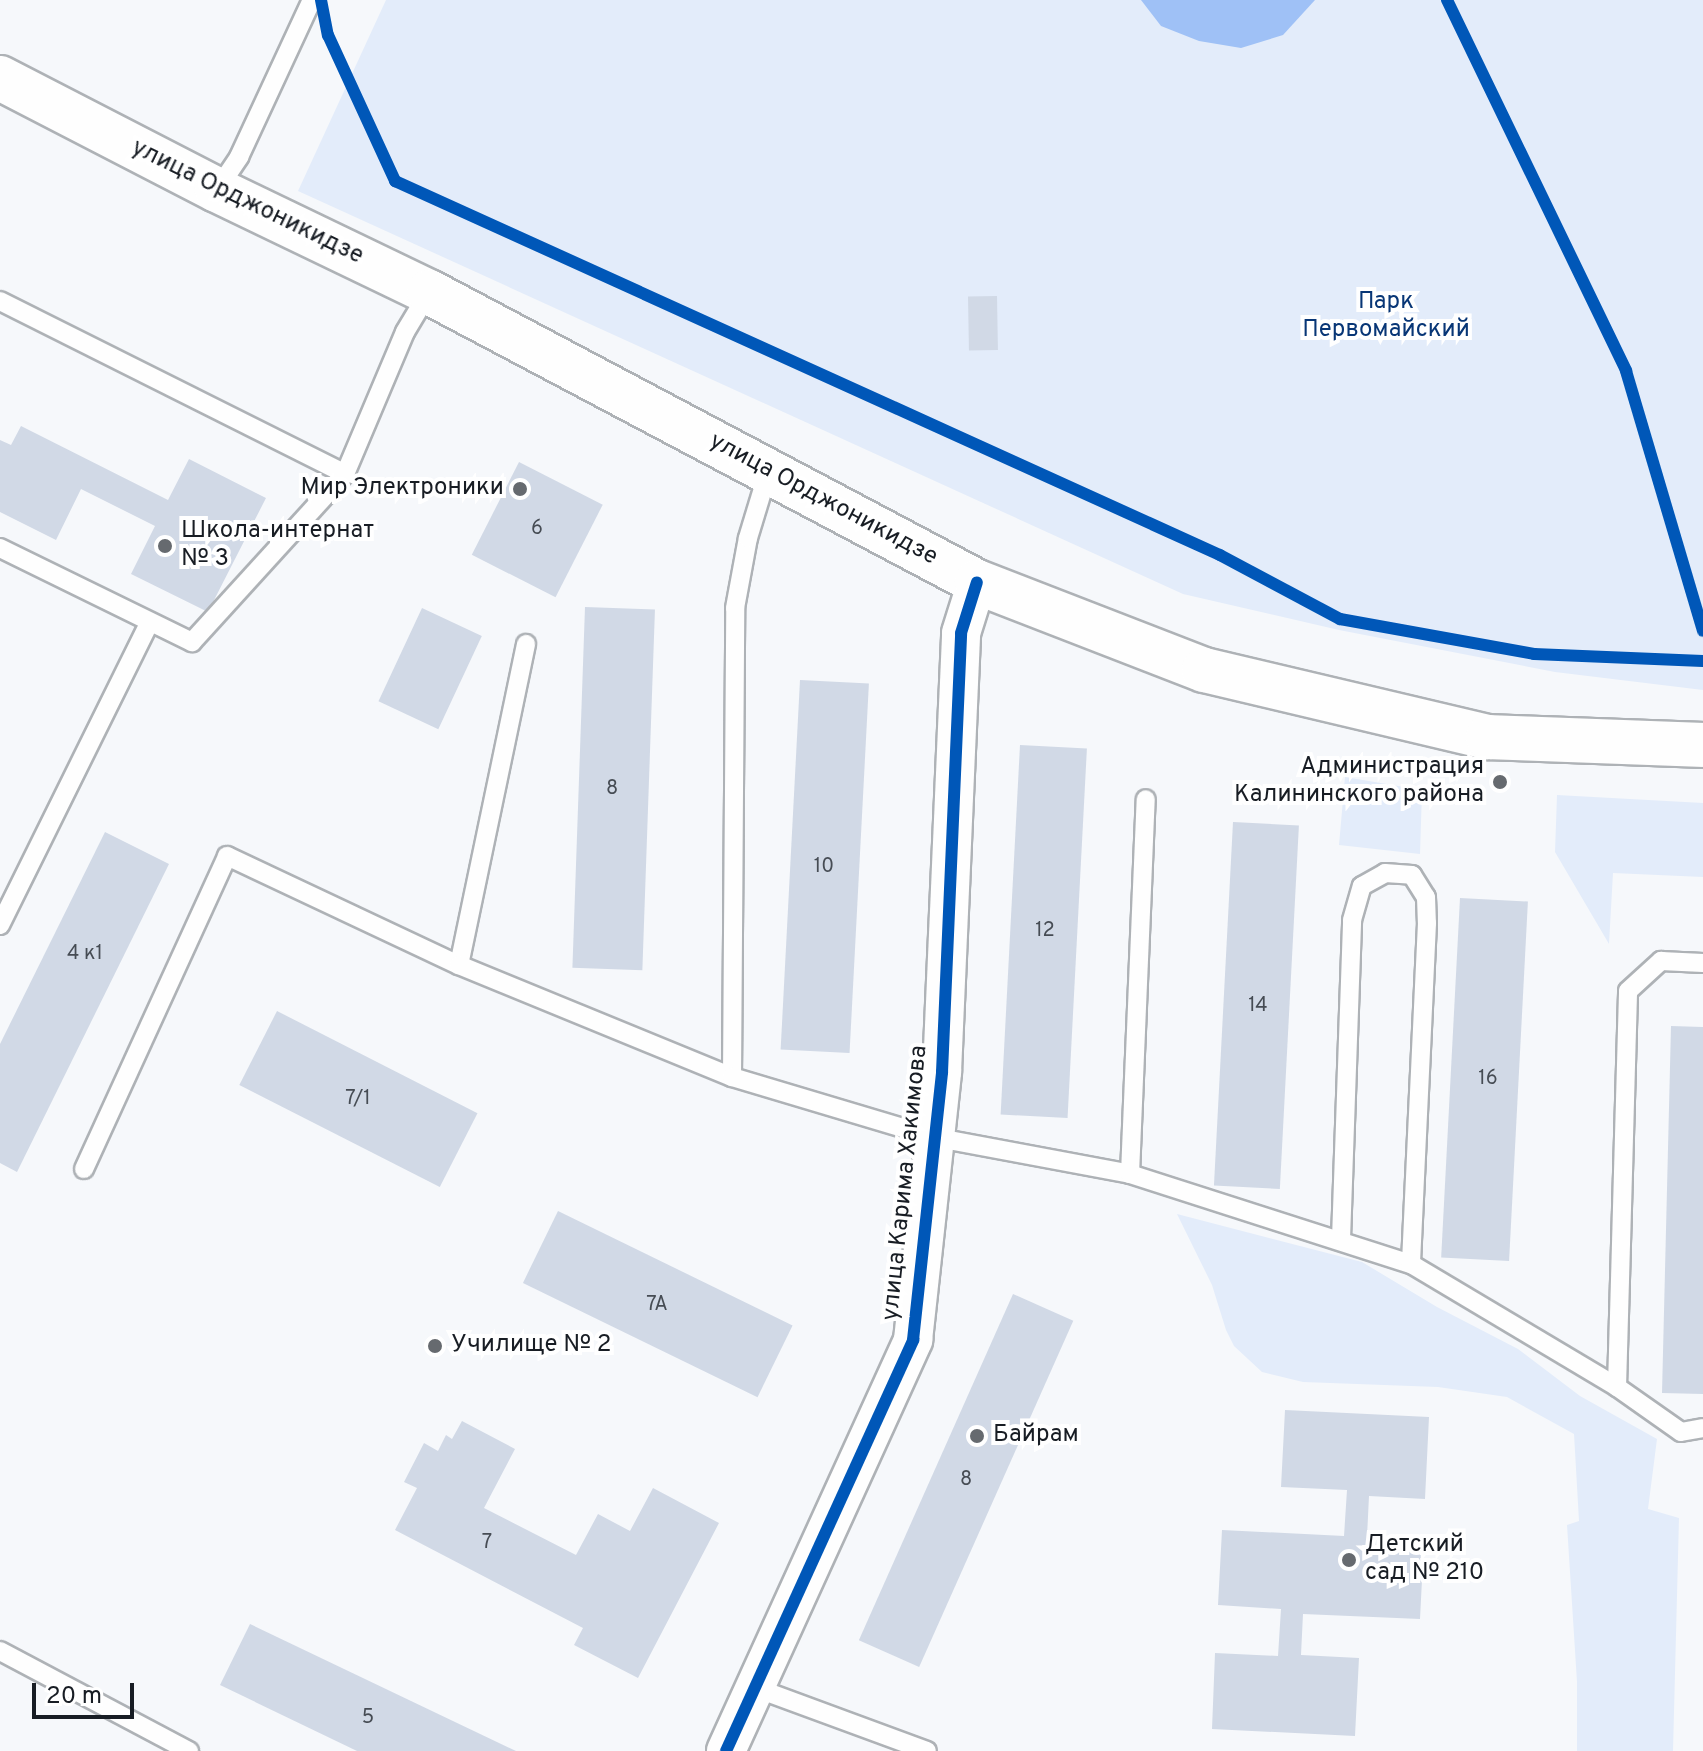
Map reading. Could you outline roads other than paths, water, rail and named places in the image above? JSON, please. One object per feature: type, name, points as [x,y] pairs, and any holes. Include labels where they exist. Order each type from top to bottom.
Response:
[{"type":"main road","name":"улица Орджоникидзе","points":[[0,78],[217,190],[429,292],[977,582],[1204,670],[1488,737],[1703,745]]},
{"type":"street","name":"улица Карима Хакимова","points":[[726,1751],[913,1340],[942,1072],[961,633],[977,582]]},
{"type":"lane","points":[[217,190],[239,157],[312,0]]},
{"type":"lane","points":[[0,548],[192,642],[345,474],[405,332],[429,292]]},
{"type":"lane","points":[[0,301],[345,474]]},
{"type":"lane","points":[[732,1077],[735,608],[748,538],[769,470]]},
{"type":"lane","points":[[0,925],[150,622]]},
{"type":"lane","points":[[459,965],[526,644]]},
{"type":"lane","points":[[1130,1174],[1146,799]]},
{"type":"lane","points":[[84,1169],[227,856],[459,965],[732,1077],[933,1137],[1130,1174],[1341,1239],[1411,1264],[1617,1387],[1681,1432],[1703,1428]]},
{"type":"lane","points":[[1341,1239],[1352,920],[1362,886],[1385,873],[1412,875],[1426,897],[1427,923],[1411,1264]]},
{"type":"lane","points":[[1617,1387],[1628,991],[1661,961],[1703,963]]},
{"type":"lane","points":[[0,1651],[189,1751]]},
{"type":"lane","points":[[756,1688],[927,1751]]},
{"type":"water","points":[[1141,0],[1315,0],[1283,35],[1241,48],[1199,41],[1161,26]]},
{"type":"place","name":"Мир Электроники","points":[[520,489]]},
{"type":"place","name":"Школа-интернат № 3","points":[[165,546]]},
{"type":"place","name":"Администрация Калининского района","points":[[1500,782]]},
{"type":"place","name":"Училище № 2","points":[[435,1346]]},
{"type":"place","name":"Байрам","points":[[977,1436]]},
{"type":"place","name":"Детский сад № 210","points":[[1349,1560]]},
{"type":"park label","name":"Парк Первомайский","points":[[1386,317]]}]
